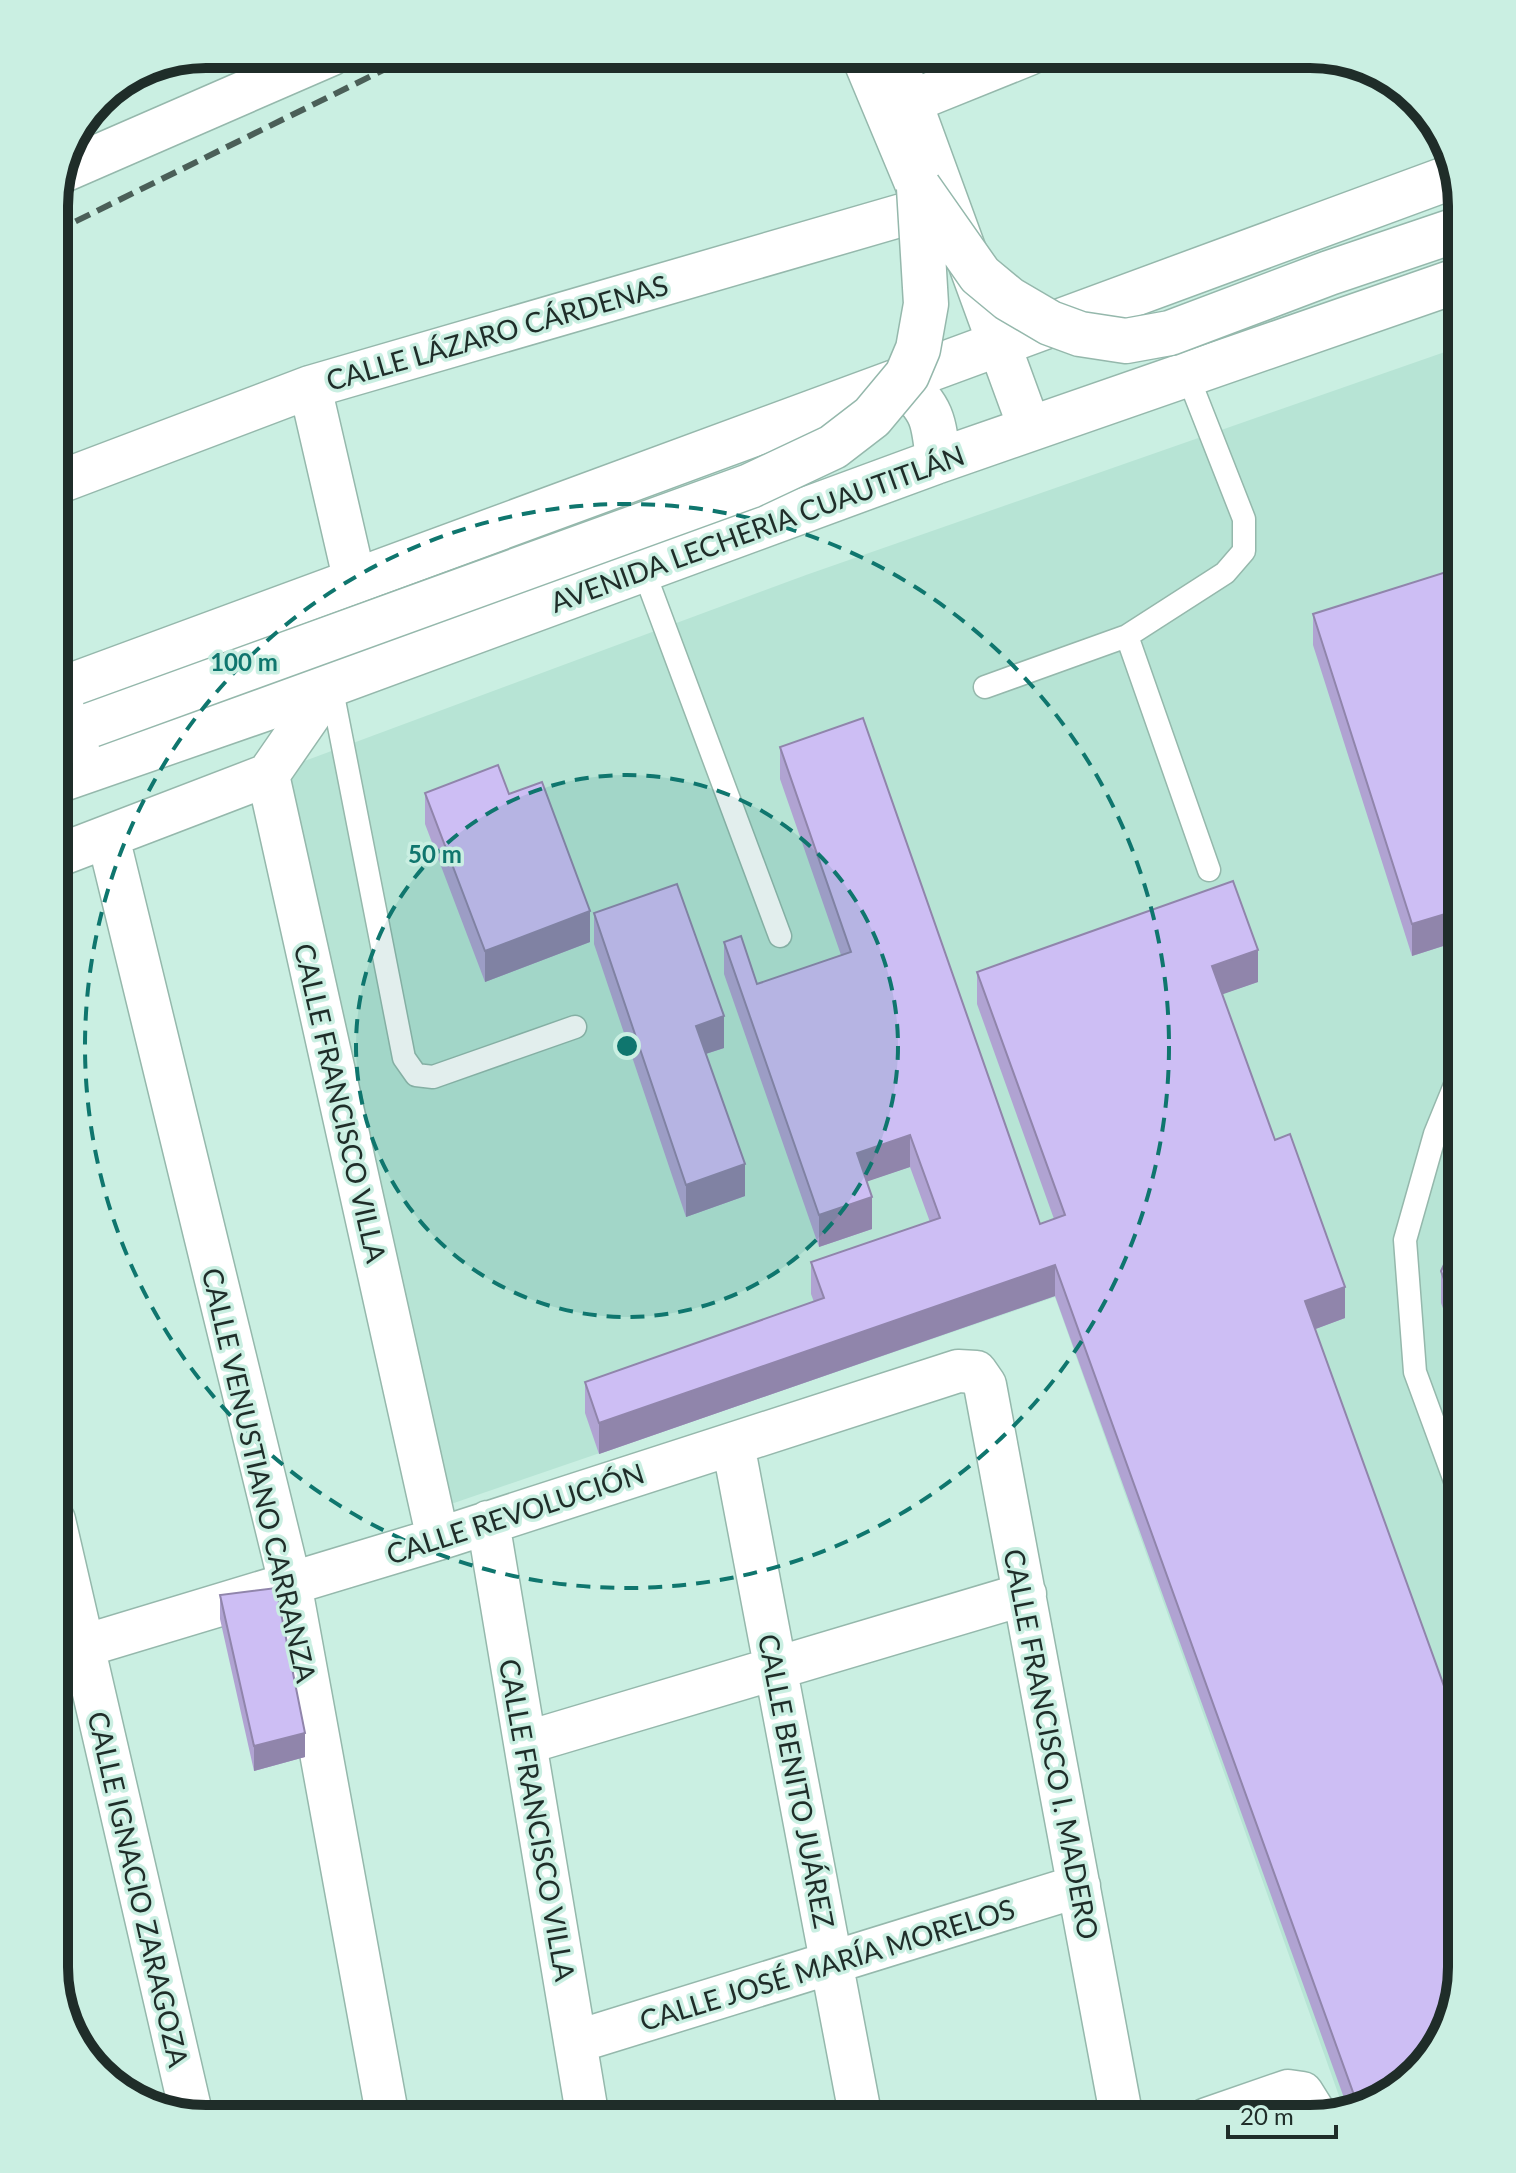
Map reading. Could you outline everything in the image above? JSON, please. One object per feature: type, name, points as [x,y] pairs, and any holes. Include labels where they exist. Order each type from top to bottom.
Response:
[{"type":"main road","points":[[870,68],[933,195],[980,275],[1009,299],[1050,323],[1080,334],[1126,341],[1170,333],[1329,273],[1448,233]]},
{"type":"main road","points":[[68,687],[1445,179]]},
{"type":"main road","points":[[73,731],[750,486],[833,447],[872,417],[907,375],[918,349],[926,304],[933,195]]},
{"type":"main road","name":"AVENIDA LECHERIA CUAUTITLÁN","points":[[68,777],[938,461],[1448,284]]},
{"type":"main road","points":[[901,381],[922,399],[931,415],[938,461]]},
{"type":"street","points":[[74,166],[300,68]]},
{"type":"street","points":[[898,68],[910,102],[933,195],[1000,344],[1030,429]]},
{"type":"street","points":[[910,102],[994,68]]},
{"type":"street","name":"CALLE LÁZARO CÁRDENAS","points":[[68,479],[310,387],[933,195]]},
{"type":"street","points":[[310,387],[355,582]]},
{"type":"street","points":[[68,852],[268,775],[331,684]]},
{"type":"street","name":"CALLE FRANCISCO VILLA","points":[[268,775],[438,1539]]},
{"type":"street","name":"CALLE VENUSTIANO CARRANZA","points":[[108,837],[290,1583],[385,2105]]},
{"type":"street","name":"CALLE REVOLUCIÓN","points":[[69,1650],[438,1539],[958,1371],[976,1372]]},
{"type":"street","name":"CALLE FRANCISCO I. MADERO","points":[[976,1372],[985,1385],[1119,2105]]},
{"type":"street","name":"CALLE BENITO JUÁREZ","points":[[733,1444],[858,2105]]},
{"type":"street","name":"CALLE FRANCISCO VILLA","points":[[488,1522],[586,2105]]},
{"type":"street","points":[[525,1743],[1025,1594]]},
{"type":"street","name":"CALLE IGNACIO ZARAGOZA","points":[[69,1650],[188,2104]]},
{"type":"street","name":"CALLE JOSÉ MARÍA MORELOS","points":[[575,2042],[1079,1886]]},
{"type":"street","points":[[1248,2105],[1288,2091],[1310,2105]]},
{"type":"lane","points":[[985,687],[1127,636],[1225,573],[1244,551],[1244,519],[1187,374]]},
{"type":"lane","points":[[643,569],[780,936]]},
{"type":"lane","points":[[1127,636],[1209,870]]},
{"type":"lane","points":[[331,684],[404,1058],[416,1075],[433,1077],[575,1027]]},
{"type":"lane","points":[[1448,1102],[1435,1134],[1405,1240],[1415,1372],[1448,1462]]},
{"type":"shaded area","points":[[1448,351],[1448,1967],[1444,1998],[1404,2068],[1379,2087],[1363,2094],[1341,2101],[1055,1297],[451,1504],[283,769],[806,575]]},
{"type":"building","points":[[1448,571],[1448,913],[1412,924],[1313,614]]},
{"type":"building","points":[[863,718],[1040,1224],[1065,1215],[977,972],[1233,881],[1258,950],[1212,966],[1275,1140],[1290,1134],[1345,1287],[1305,1301],[1448,1697],[1447,1985],[1430,2036],[1408,2065],[1379,2087],[1355,2097],[1055,1265],[599,1423],[585,1382],[824,1298],[811,1262],[940,1218],[910,1135],[857,1153],[872,1197],[819,1215],[724,942],[741,936],[757,984],[851,952],[780,747]]},
{"type":"building","points":[[498,765],[509,794],[542,782],[590,911],[485,951],[425,793]]},
{"type":"building","points":[[677,884],[724,1016],[696,1026],[745,1164],[686,1185],[594,913]]},
{"type":"building","points":[[1448,1256],[1448,1290],[1441,1271]]},
{"type":"building","points":[[276,1588],[305,1733],[254,1746],[220,1595]]},
{"type":"railway","points":[[68,225],[388,68]]},
{"type":"railway","points":[[1446,1327],[1448,1333]]}]
